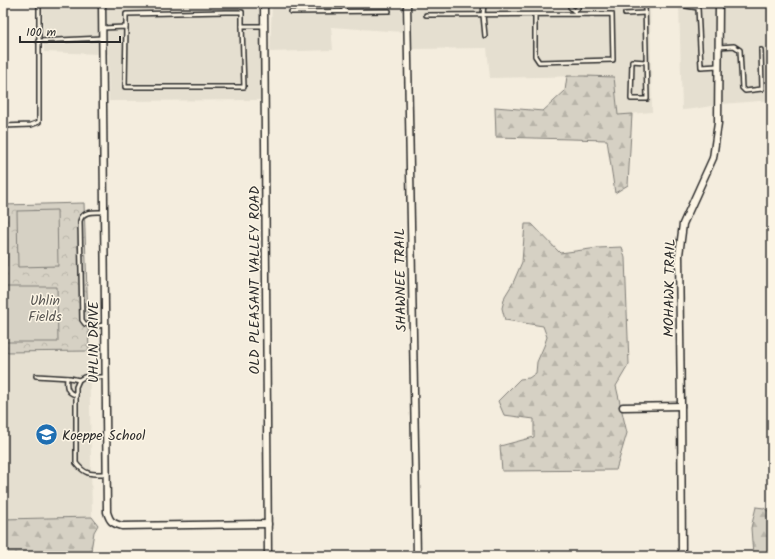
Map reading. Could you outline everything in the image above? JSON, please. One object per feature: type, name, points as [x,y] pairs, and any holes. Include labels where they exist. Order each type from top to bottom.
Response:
[{"type":"street","name":"UHLIN DRIVE","points":[[102,3],[106,512],[109,519],[122,526],[268,524]]},
{"type":"street","name":"OLD PLEASANT VALLEY ROAD","points":[[264,3],[268,556]]},
{"type":"street","name":"SHAWNEE TRAIL","points":[[407,3],[416,556]]},
{"type":"street","name":"MOHAWK TRAIL","points":[[682,556],[679,255],[683,224],[713,158],[718,123],[719,3]]},
{"type":"street","points":[[623,407],[681,406]]},
{"type":"lane","points":[[3,126],[32,125],[39,122],[38,3]]},
{"type":"lane","points":[[344,3],[344,11]]},
{"type":"lane","points":[[484,3],[483,15],[485,36]]},
{"type":"lane","points":[[570,3],[570,7],[574,13]]},
{"type":"lane","points":[[574,13],[578,8],[578,3]]},
{"type":"lane","points":[[645,3],[647,99],[631,99],[632,61],[646,62]]},
{"type":"lane","points":[[685,3],[686,6],[698,8],[701,67],[719,66]]},
{"type":"lane","points":[[291,12],[389,11]]},
{"type":"lane","points":[[242,12],[244,87],[125,87],[126,27],[126,14],[242,12]]},
{"type":"lane","points":[[426,15],[535,15],[574,13],[612,14],[613,60],[539,62],[535,56],[535,15]]},
{"type":"lane","points":[[625,14],[645,13]]},
{"type":"lane","points":[[242,26],[264,26]]},
{"type":"lane","points":[[102,28],[126,27]]},
{"type":"lane","points":[[38,41],[102,38]]},
{"type":"lane","points":[[719,47],[734,46],[740,50],[742,88],[745,91],[762,89],[761,50]]},
{"type":"lane","points":[[104,212],[88,212],[81,217],[80,220],[82,320],[85,324],[97,326],[105,325]]},
{"type":"lane","points":[[36,376],[79,380]]},
{"type":"lane","points":[[105,377],[84,377],[79,380],[76,387],[76,463],[84,472],[90,474],[106,474]]},
{"type":"lane","points":[[67,378],[67,387],[69,391],[76,395]]},
{"type":"shaded area","points":[[42,3],[260,3],[268,100],[109,101],[108,54],[44,52]]},
{"type":"shaded area","points":[[272,3],[401,3],[403,32],[331,27],[333,50],[270,52]]},
{"type":"shaded area","points":[[411,3],[650,3],[652,112],[618,115],[614,77],[586,76],[490,78],[487,48],[411,49]]},
{"type":"shaded area","points":[[679,3],[772,3],[772,100],[722,104],[682,110]]},
{"type":"shaded area","name":"Koeppe School","points":[[89,351],[92,517],[3,519],[3,352]]},
{"type":"green space","points":[[567,76],[614,77],[618,115],[632,114],[628,185],[615,193],[607,140],[496,137],[495,107],[543,111],[565,91]]},
{"type":"green space","name":"Uhlin Fields","points":[[84,203],[89,351],[3,352],[3,205]]},
{"type":"green space","points":[[57,210],[58,266],[18,267],[17,211]]},
{"type":"green space","points":[[3,211],[6,211],[7,267],[3,267]]},
{"type":"green space","points":[[525,224],[532,224],[560,253],[598,248],[622,247],[625,258],[629,364],[616,386],[627,433],[616,470],[502,471],[500,446],[534,437],[534,419],[504,415],[498,401],[520,379],[529,378],[536,373],[537,362],[547,337],[543,326],[505,320],[502,308],[505,296],[513,283],[522,262]]},
{"type":"green space","points":[[3,287],[57,287],[58,342],[3,342]]},
{"type":"green space","points":[[756,507],[764,508],[772,514],[772,556],[753,556],[751,528]]},
{"type":"green space","points":[[92,517],[98,525],[94,532],[90,556],[3,556],[3,519]]},
{"type":"place","name":"Koeppe School","points":[[47,435]]}]
